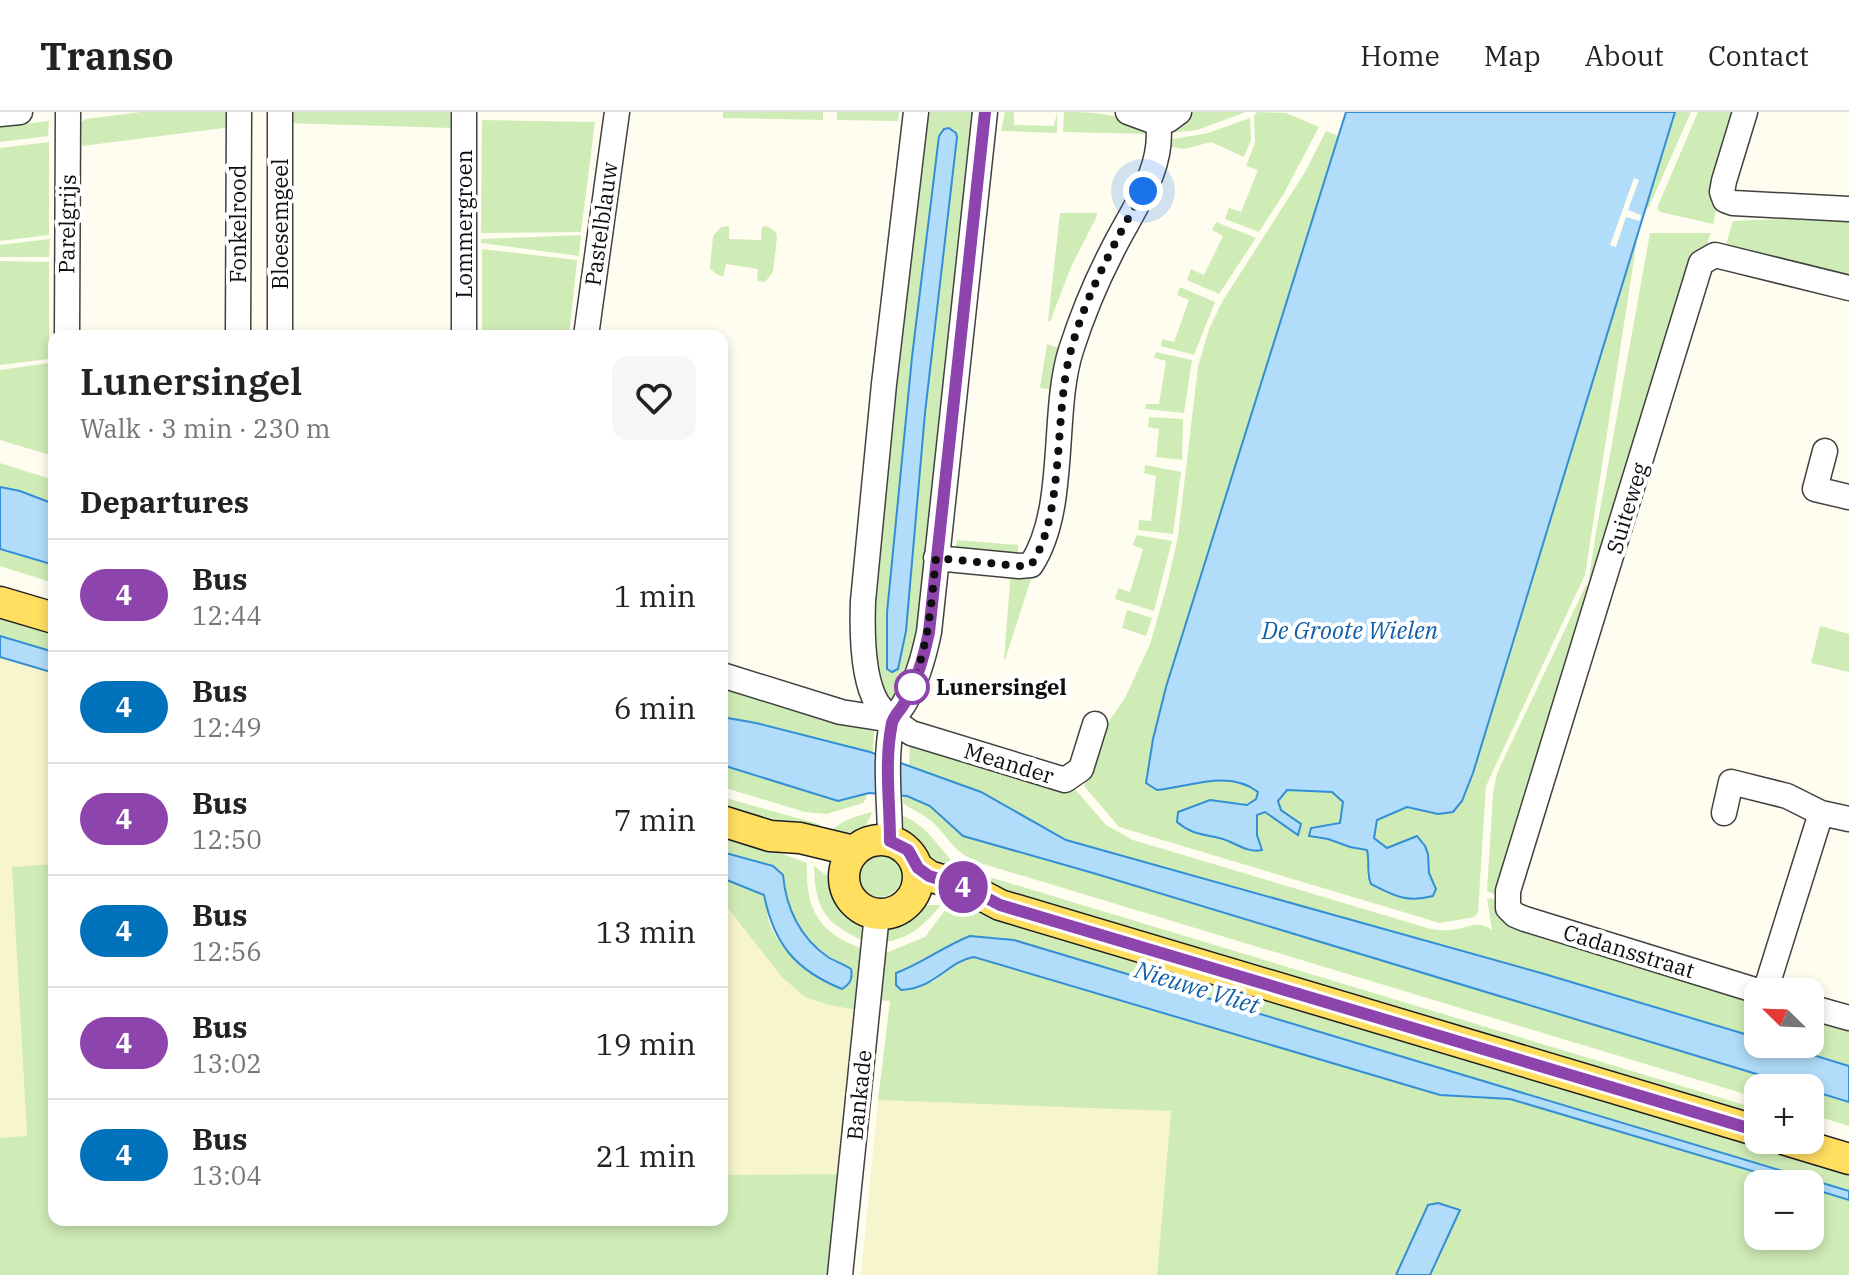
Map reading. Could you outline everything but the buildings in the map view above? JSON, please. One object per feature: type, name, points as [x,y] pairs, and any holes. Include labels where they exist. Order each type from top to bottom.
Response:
[{"type":"main road","points":[[0,602],[48,616]]},
{"type":"main road","points":[[728,823],[770,836],[800,838],[866,853],[908,850],[918,868],[929,876],[968,888],[1000,905],[1744,1127]]},
{"type":"main road","points":[[866,853],[847,892],[854,903],[865,911],[877,914],[897,911],[912,900],[926,896],[963,903],[1000,905]]},
{"type":"main road","points":[[912,900],[917,888],[918,868]]},
{"type":"main road","points":[[1824,1151],[1849,1159]]},
{"type":"street","points":[[0,114],[20,112]]},
{"type":"street","name":"Parelgrijs","points":[[67,330],[68,112]]},
{"type":"street","name":"Fonkelrood","points":[[238,330],[239,112]]},
{"type":"street","name":"Bloesemgeel","points":[[280,112],[280,330]]},
{"type":"street","name":"Lommergroen","points":[[464,112],[464,330]]},
{"type":"street","name":"Pastelblauw","points":[[587,330],[617,112]]},
{"type":"street","points":[[892,729],[871,688],[862,632],[863,601],[916,112]]},
{"type":"street","points":[[866,853],[885,791],[892,729],[922,663],[929,632],[985,112]]},
{"type":"street","points":[[936,558],[1019,566],[1031,565],[1037,556],[1050,514],[1070,354],[1096,282],[1153,170],[1160,137],[1168,118],[1128,112]]},
{"type":"street","points":[[1745,112],[1724,181],[1722,192],[1725,200],[1733,203],[1849,209]]},
{"type":"street","name":"Suiteweg","points":[[1507,900],[1701,263],[1715,255],[1849,288]]},
{"type":"street","points":[[1825,451],[1815,489],[1849,497]]},
{"type":"street","points":[[728,677],[892,729]]},
{"type":"street","name":"Meander","points":[[892,729],[1065,780],[1081,769],[1095,724]]},
{"type":"street","points":[[1724,813],[1731,782],[1787,796],[1821,813],[1849,819]]},
{"type":"street","name":"Cadansstraat","points":[[1768,978],[1821,813]]},
{"type":"street","name":"Cadansstraat","points":[[1507,900],[1508,908],[1525,919],[1744,986]]},
{"type":"street","name":"Bankade","points":[[840,1275],[877,914]]},
{"type":"street","points":[[1824,1011],[1849,1018]]},
{"type":"shaded area","points":[[0,657],[48,671],[48,864],[12,867],[27,1137],[0,1138]]},
{"type":"shaded area","points":[[728,909],[782,977],[862,1009],[845,1174],[728,1175]]},
{"type":"shaded area","points":[[878,1100],[1171,1110],[1157,1275],[861,1275]]},
{"type":"green space","points":[[141,112],[233,112],[232,127],[82,146],[80,123],[86,119]]},
{"type":"green space","points":[[285,112],[450,112],[451,128],[285,123]]},
{"type":"green space","points":[[723,112],[823,112],[823,120],[723,118]]},
{"type":"green space","points":[[837,112],[899,112],[898,121],[837,120]]},
{"type":"green space","points":[[925,112],[978,112],[925,627],[896,702],[882,699],[869,636]],"holes":[[[949,128],[956,133],[925,413],[906,631],[898,669],[887,669],[887,613],[912,357],[939,136]]]},
{"type":"green space","points":[[1005,112],[1014,112],[1014,125],[1054,126],[1057,112],[1057,133],[1001,131]]},
{"type":"green space","points":[[1064,112],[1098,113],[1120,118],[1150,134],[1063,132]]},
{"type":"green space","points":[[1191,112],[1246,112],[1197,130],[1169,133]]},
{"type":"green space","points":[[1257,112],[1286,113],[1319,127],[1283,195],[1259,232],[1225,219],[1229,208],[1241,212],[1258,170],[1246,166],[1255,143],[1254,116]]},
{"type":"green space","points":[[1675,112],[1691,112],[1649,207],[1641,215]]},
{"type":"green space","points":[[1698,112],[1738,112],[1713,224],[1660,212],[1657,208]]},
{"type":"green space","points":[[1250,118],[1251,140],[1244,157],[1211,142],[1184,149],[1168,146],[1168,140],[1208,133]]},
{"type":"green space","points":[[482,120],[595,122],[581,232],[481,233]]},
{"type":"green space","points":[[49,121],[48,136],[0,142],[0,127]]},
{"type":"green space","points":[[1326,131],[1338,136],[1166,687],[1153,739],[1157,790],[1222,780],[1234,781],[1258,791],[1256,799],[1247,805],[1240,802],[1187,830],[1256,851],[1262,850],[1256,815],[1265,812],[1298,834],[1301,824],[1281,810],[1278,801],[1287,790],[1332,792],[1343,801],[1340,823],[1311,828],[1314,838],[1367,850],[1367,876],[1405,898],[1433,896],[1436,889],[1429,873],[1428,854],[1417,836],[1387,848],[1373,838],[1377,819],[1407,807],[1438,814],[1473,773],[1640,221],[1585,575],[1486,786],[1478,912],[1475,917],[1440,923],[1119,827],[1084,786],[1103,730],[1125,698],[1150,644],[1167,585],[1178,536],[1198,367],[1209,329],[1222,302],[1305,172]]},
{"type":"green space","points":[[49,142],[49,235],[0,241],[0,148]]},
{"type":"green space","points":[[1060,213],[1097,213],[1097,216],[1071,267],[1050,322],[1048,321]]},
{"type":"green space","points":[[1823,217],[1849,219],[1849,280],[1724,251],[1733,221]]},
{"type":"green space","points":[[1216,222],[1256,238],[1219,294],[1187,280],[1191,269],[1204,275],[1223,236],[1212,230]]},
{"type":"green space","points":[[729,226],[729,239],[761,240],[762,227],[767,226],[776,232],[773,272],[765,282],[757,281],[758,269],[726,264],[723,277],[710,268],[713,236],[721,227]]},
{"type":"green space","points":[[1650,233],[1711,233],[1706,247],[1692,260],[1594,581],[1589,578],[1596,532]]},
{"type":"green space","points":[[581,235],[579,256],[481,243],[481,239]]},
{"type":"green space","points":[[50,239],[49,257],[0,257],[0,245]]},
{"type":"green space","points":[[482,249],[577,260],[570,330],[482,330]]},
{"type":"green space","points":[[0,261],[49,262],[48,359],[0,365]]},
{"type":"green space","points":[[1180,287],[1215,302],[1194,355],[1161,346],[1162,339],[1174,342],[1189,300],[1177,295]]},
{"type":"green space","points":[[1047,344],[1062,349],[1055,390],[1040,388]]},
{"type":"green space","points":[[1156,352],[1192,360],[1184,413],[1145,409],[1146,404],[1159,404],[1166,361],[1154,358]]},
{"type":"green space","points":[[48,363],[48,454],[0,440],[0,370]]},
{"type":"green space","points":[[1149,417],[1183,419],[1182,460],[1156,457],[1159,429],[1148,427]]},
{"type":"green space","points":[[0,463],[48,478],[48,502],[20,491],[0,487]]},
{"type":"green space","points":[[1145,465],[1181,472],[1173,534],[1138,530],[1139,520],[1151,521],[1156,476],[1144,473]]},
{"type":"green space","points":[[1137,535],[1172,541],[1154,611],[1115,599],[1118,588],[1130,592],[1143,549],[1132,545]]},
{"type":"green space","points":[[957,540],[1018,545],[1018,557],[955,552]]},
{"type":"green space","points":[[0,549],[48,563],[48,581],[0,566]]},
{"type":"green space","points":[[1011,571],[1031,579],[1005,660],[1004,658]]},
{"type":"green space","points":[[1586,585],[1593,588],[1496,895],[1487,891],[1497,773]]},
{"type":"green space","points":[[1127,610],[1152,618],[1146,636],[1122,628]]},
{"type":"green space","points":[[0,614],[48,629],[48,650],[0,636]]},
{"type":"green space","points":[[1820,626],[1849,634],[1849,672],[1811,663]]},
{"type":"green space","points":[[728,687],[874,730],[873,754],[728,718]]},
{"type":"green space","points":[[910,740],[1074,788],[1106,825],[1133,840],[1431,929],[1449,930],[1477,925],[1492,930],[1487,899],[1491,898],[1496,901],[1495,911],[1502,921],[1744,995],[1744,1034],[1541,973],[1066,840],[981,792],[909,766]]},
{"type":"green space","points":[[728,767],[838,801],[866,793],[863,803],[827,814],[805,812],[728,789]]},
{"type":"green space","points":[[903,796],[930,806],[963,836],[1757,1074],[1744,1074],[1744,1094],[980,863],[955,848],[934,823],[903,803]]},
{"type":"green space","points":[[728,799],[819,824],[821,828],[816,837],[728,812]]},
{"type":"green space","points":[[872,812],[860,832],[824,839],[845,821]]},
{"type":"green space","points":[[897,814],[915,822],[935,841],[954,863],[950,875],[924,858]]},
{"type":"green space","points":[[728,834],[807,863],[809,895],[819,919],[838,937],[867,950],[862,1011],[805,997],[782,977],[728,909],[728,880],[760,892],[774,933],[789,954],[830,983],[841,988],[849,985],[847,966],[821,950],[802,930],[789,904],[783,875],[773,866],[728,854]]},
{"type":"green space","points":[[880,853],[895,860],[902,875],[895,890],[880,897],[865,890],[858,875],[865,860]]},
{"type":"green space","points":[[48,864],[48,1226],[728,1226],[728,1175],[845,1174],[834,1275],[0,1275],[0,1138],[27,1136],[12,867]]},
{"type":"green space","points":[[814,866],[830,878],[840,901],[864,923],[864,941],[839,928],[824,912],[817,893]]},
{"type":"green space","points":[[966,870],[1744,1105],[1744,1118],[977,886],[959,872]]},
{"type":"green space","points":[[922,905],[941,905],[915,930],[892,941],[882,942],[887,928]]},
{"type":"green space","points":[[949,905],[1020,921],[1744,1138],[1744,1154],[1796,1154],[1849,1170],[1849,1191],[1824,1183],[1824,1170],[1779,1170],[1014,940],[995,937],[948,945],[928,959],[897,973],[933,982],[964,958],[974,957],[1440,1095],[1510,1099],[1749,1170],[1744,1170],[1744,1250],[1824,1250],[1824,1192],[1849,1200],[1849,1275],[1430,1275],[1460,1210],[1438,1203],[1428,1205],[1396,1275],[1157,1275],[1171,1111],[878,1100],[890,1001],[876,1000],[883,954],[925,937]]},
{"type":"green space","points":[[1824,1019],[1849,1027],[1849,1066],[1823,1058]]},
{"type":"green space","points":[[1824,1094],[1849,1102],[1849,1126],[1824,1118]]},
{"type":"water","name":"De Groote Wielen","points":[[1346,112],[1675,112],[1462,801],[1453,812],[1438,814],[1407,807],[1377,820],[1374,838],[1387,848],[1417,836],[1425,846],[1429,873],[1436,889],[1433,896],[1415,899],[1394,895],[1371,884],[1367,850],[1309,836],[1311,828],[1340,823],[1343,802],[1332,792],[1287,790],[1278,801],[1281,810],[1301,824],[1298,835],[1265,812],[1257,815],[1257,835],[1262,850],[1256,851],[1192,831],[1177,822],[1178,812],[1210,800],[1247,805],[1256,799],[1258,792],[1247,785],[1222,780],[1157,790],[1146,783],[1166,687]]},
{"type":"water","points":[[949,128],[957,137],[925,413],[906,631],[898,669],[892,672],[887,669],[887,613],[912,357],[939,136]]},
{"type":"water","points":[[0,487],[48,502],[48,563],[0,549]]},
{"type":"water","points":[[0,636],[48,650],[48,671],[0,657]]},
{"type":"water","points":[[728,718],[870,752],[981,792],[1066,840],[1541,973],[1744,1034],[1744,1058],[1823,1058],[1849,1066],[1849,1102],[1824,1094],[1824,1074],[1757,1074],[963,836],[930,806],[907,796],[869,793],[838,801],[728,767]]},
{"type":"water","points":[[728,854],[773,866],[783,875],[787,899],[796,921],[818,949],[851,969],[847,985],[842,989],[826,982],[799,964],[774,928],[764,895],[728,880]]},
{"type":"water","points":[[970,936],[1014,940],[1779,1170],[1749,1170],[1510,1099],[1440,1095],[974,957],[956,964],[923,985],[901,990],[896,985],[896,973]]},
{"type":"water","points":[[1824,1183],[1849,1191],[1849,1200],[1824,1192]]},
{"type":"water","points":[[1438,1203],[1460,1210],[1430,1275],[1396,1275],[1428,1205]]},
{"type":"pier","points":[[1634,178],[1639,180],[1628,210],[1641,215],[1640,221],[1626,217],[1616,247],[1610,245]]},
{"type":"bus line","name":"4","points":[[985,112],[929,632],[922,663],[905,703],[892,720],[887,777],[891,799],[890,841],[908,850],[918,868],[929,876],[968,888],[1000,905],[1744,1127]]},
{"type":"place","name":"Lunersingel","points":[[912,687]]},
{"type":"route","points":[[912,687],[922,663],[929,632],[936,558],[1019,566],[1031,565],[1037,556],[1050,514],[1070,354],[1096,282],[1143,191]]},
{"type":"water label","name":"Nieuwe Vliet","points":[[1197,988]]}]
